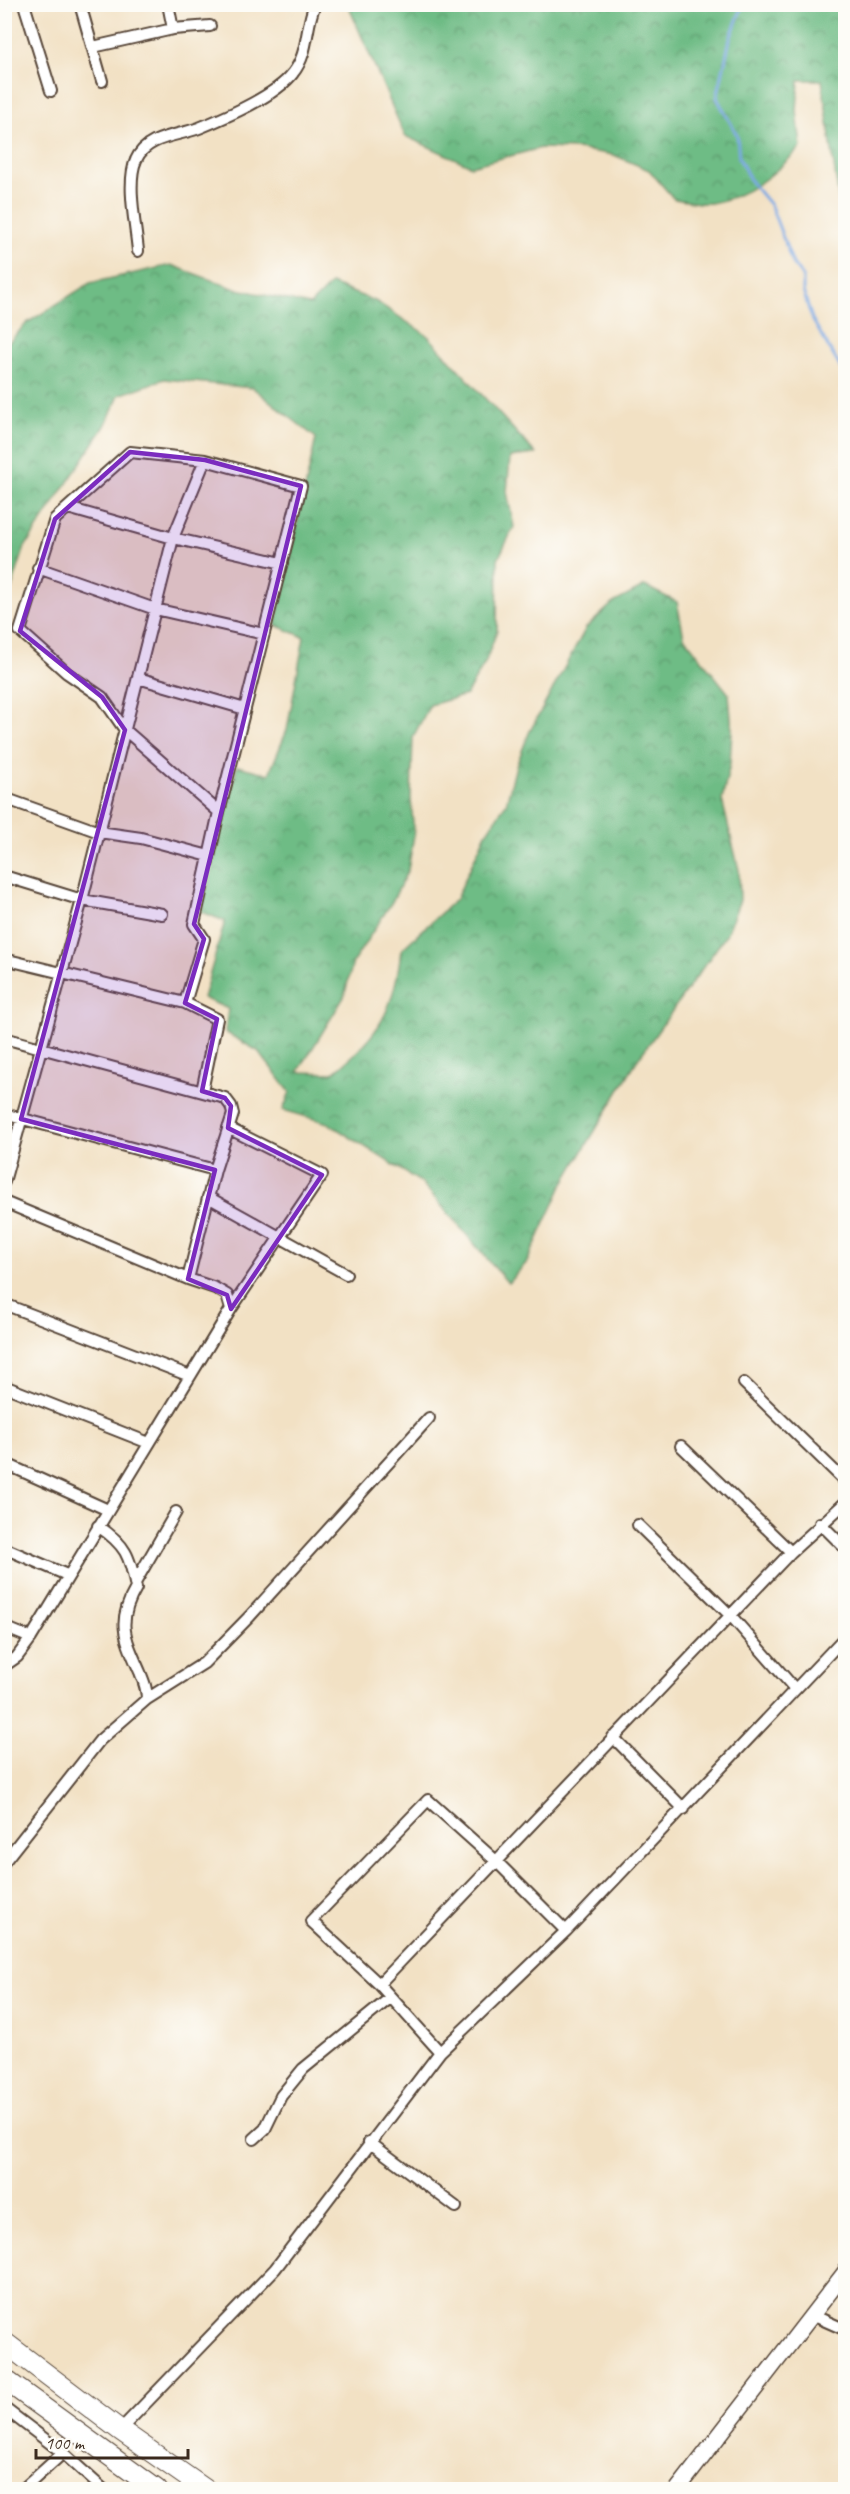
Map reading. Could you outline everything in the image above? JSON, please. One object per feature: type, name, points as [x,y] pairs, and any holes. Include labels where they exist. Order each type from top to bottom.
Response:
[{"type":"highway","points":[[4,2342],[120,2430],[206,2490]]},
{"type":"highway","points":[[4,2379],[157,2490]]},
{"type":"street","points":[[24,4],[51,91]]},
{"type":"street","points":[[80,4],[102,81]]},
{"type":"street","points":[[168,4],[173,29]]},
{"type":"street","points":[[138,252],[132,185],[136,160],[146,147],[156,140],[197,129],[228,115],[288,80],[304,54],[307,24],[315,4]]},
{"type":"street","points":[[93,47],[173,29],[210,26]]},
{"type":"street","points":[[185,1003],[204,939],[194,924],[209,856],[301,486],[205,460],[130,452],[55,519],[20,631],[67,673],[102,697],[125,730],[219,812]]},
{"type":"street","points":[[4,1182],[43,1048],[82,900],[173,538],[205,460]]},
{"type":"street","points":[[68,508],[173,538],[282,563]]},
{"type":"street","points":[[38,568],[155,609],[264,634]]},
{"type":"street","points":[[138,678],[245,709]]},
{"type":"street","points":[[4,798],[99,832],[141,838],[209,856]]},
{"type":"street","points":[[4,876],[82,900],[162,914]]},
{"type":"street","points":[[4,959],[61,975],[185,1003],[217,1019],[202,1091]]},
{"type":"street","points":[[4,1038],[225,1098],[233,1114],[215,1170],[188,1279]]},
{"type":"street","points":[[4,1114],[215,1170]]},
{"type":"street","points":[[4,1666],[17,1657],[31,1638],[67,1575],[231,1309],[322,1175],[228,1128]]},
{"type":"street","points":[[208,1197],[346,1274]]},
{"type":"street","points":[[4,1202],[227,1295],[231,1309]]},
{"type":"street","points":[[4,1304],[190,1376]]},
{"type":"street","points":[[744,1383],[846,1482]]},
{"type":"street","points":[[4,1386],[149,1443]]},
{"type":"street","points":[[4,1862],[100,1740],[147,1699],[204,1663],[250,1616],[429,1418]]},
{"type":"street","points":[[681,1446],[791,1552]]},
{"type":"street","points":[[4,1463],[108,1510]]},
{"type":"street","points":[[379,1984],[613,1737],[732,1617],[791,1552],[820,1523],[846,1502]]},
{"type":"street","points":[[135,1583],[176,1512]]},
{"type":"street","points":[[820,1523],[846,1549]]},
{"type":"street","points":[[638,1525],[732,1617],[795,1689]]},
{"type":"street","points":[[98,1526],[116,1539],[130,1556],[136,1588],[124,1608],[123,1627],[130,1651],[147,1691],[147,1699]]},
{"type":"street","points":[[4,1548],[67,1575]]},
{"type":"street","points":[[4,1627],[31,1638]]},
{"type":"street","points":[[120,2430],[275,2269],[369,2142],[440,2052],[566,1931],[846,1636]]},
{"type":"street","points":[[613,1737],[684,1809]]},
{"type":"street","points":[[440,2052],[379,1984],[311,1921],[428,1800],[496,1861],[566,1931]]},
{"type":"street","points":[[254,2139],[265,2129],[281,2096],[303,2069],[390,1998]]},
{"type":"street","points":[[369,2142],[456,2207]]},
{"type":"street","points":[[677,2490],[846,2271]]},
{"type":"street","points":[[812,2315],[846,2330]]},
{"type":"street","points":[[4,2408],[63,2453],[104,2490]]},
{"type":"street","points":[[22,2490],[63,2453]]},
{"type":"highlighted area","points":[[130,452],[205,460],[301,486],[194,924],[204,939],[185,1003],[217,1019],[202,1091],[225,1098],[231,1106],[228,1128],[322,1175],[231,1309],[227,1295],[188,1279],[215,1170],[21,1119],[125,730],[102,697],[20,631],[55,519]]},
{"type":"green space","points":[[348,5],[845,5],[845,204],[839,201],[822,80],[799,80],[797,111],[801,147],[792,156],[749,190],[737,196],[711,203],[692,202],[674,199],[649,170],[614,155],[577,149],[541,148],[471,166],[405,136]]},
{"type":"green space","points":[[171,265],[233,288],[310,305],[331,284],[377,302],[428,336],[536,454],[510,457],[507,492],[514,527],[498,559],[497,631],[485,663],[466,695],[430,705],[413,737],[411,799],[414,835],[408,870],[392,902],[353,962],[344,997],[298,1072],[333,1073],[362,1046],[382,1020],[394,990],[401,950],[456,899],[486,833],[506,804],[516,766],[529,733],[586,628],[613,603],[645,586],[677,602],[684,637],[729,694],[732,730],[730,764],[722,800],[739,870],[740,900],[726,935],[636,1062],[562,1186],[527,1262],[508,1283],[422,1183],[328,1123],[283,1110],[290,1092],[258,1051],[225,1032],[228,1009],[203,998],[225,921],[201,912],[237,766],[269,774],[287,730],[304,637],[275,625],[316,438],[253,388],[164,379],[119,395],[105,426],[25,547],[5,608],[5,346],[27,323],[90,283]]},
{"type":"waterway","points":[[743,4],[730,39],[717,98],[737,135],[739,158],[751,182],[771,206],[793,264],[803,277],[803,291],[812,319],[846,377]]}]
